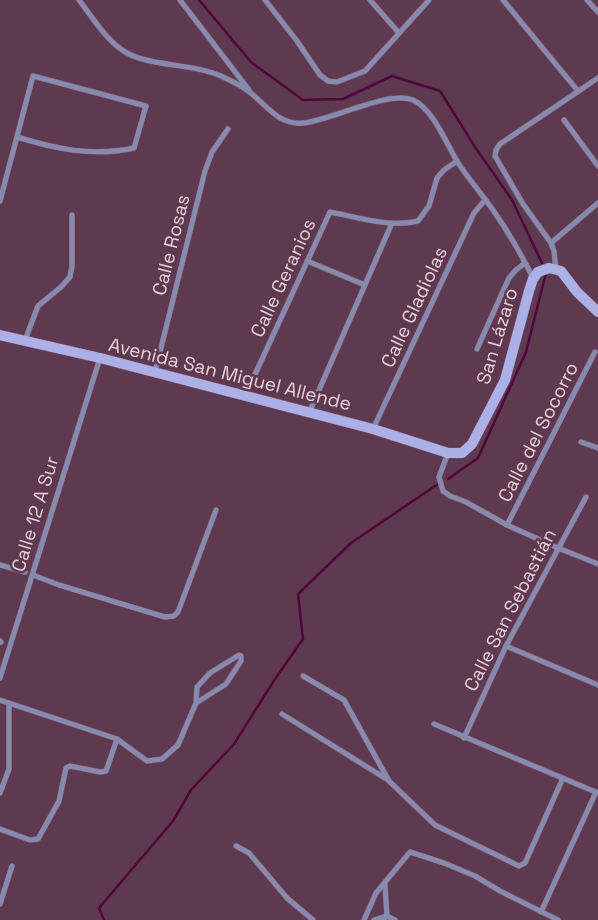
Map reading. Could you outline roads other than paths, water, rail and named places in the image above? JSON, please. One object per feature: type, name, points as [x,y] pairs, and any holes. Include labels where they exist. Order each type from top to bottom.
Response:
[{"type":"main road","name":"San Lázaro","points":[[448,454],[462,453],[472,444],[505,380],[533,279],[549,269]]},
{"type":"main road","points":[[549,269],[564,274],[577,292],[598,312]]},
{"type":"main road","name":"Avenida San Miguel Allende","points":[[0,335],[100,358],[373,429],[448,454]]},
{"type":"street","points":[[79,0],[99,26],[128,54],[207,71],[224,77],[251,93]]},
{"type":"street","points":[[180,0],[251,93],[282,120],[304,123],[388,100],[404,98],[414,101],[423,107],[436,124],[457,161],[495,214],[533,279]]},
{"type":"street","points":[[265,0],[297,41],[320,75],[328,81],[337,82],[365,71],[429,0]]},
{"type":"street","points":[[370,0],[399,33]]},
{"type":"street","points":[[503,0],[578,91]]},
{"type":"street","points":[[587,0],[598,12]]},
{"type":"street","points":[[0,201],[17,136],[33,76],[146,106],[134,148],[115,152],[60,149],[17,136]]},
{"type":"street","points":[[549,269],[554,251],[551,243],[523,204],[495,156],[496,150],[500,144],[598,78]]},
{"type":"street","points":[[564,120],[598,166]]},
{"type":"street","name":"Calle Rosas","points":[[155,373],[205,171],[212,152],[228,129]]},
{"type":"street","name":"Calle Geranios","points":[[245,397],[330,212],[392,223],[418,222],[429,206],[437,178],[444,170],[457,161]]},
{"type":"street","name":"Calle Gladiolas","points":[[373,429],[474,213],[485,200]]},
{"type":"street","points":[[551,243],[598,203]]},
{"type":"street","points":[[25,341],[38,306],[70,277],[72,266],[72,215]]},
{"type":"street","points":[[309,413],[392,223]]},
{"type":"street","points":[[307,261],[365,285]]},
{"type":"street","points":[[477,349],[509,278],[525,263]]},
{"type":"street","name":"Calle del Socorro","points":[[508,524],[596,352]]},
{"type":"street","name":"Calle 12 A Sur","points":[[0,678],[100,358]]},
{"type":"street","points":[[580,442],[598,448]]},
{"type":"street","points":[[448,454],[440,477],[443,491],[558,548],[598,564]]},
{"type":"street","name":"Calle San Sebastián","points":[[464,738],[506,646],[586,497]]},
{"type":"street","points":[[33,574],[59,585],[165,617],[174,616],[178,612],[216,510]]},
{"type":"street","points":[[0,565],[25,572]]},
{"type":"street","points":[[506,646],[598,685]]},
{"type":"street","points":[[0,700],[117,739],[147,761],[162,759],[178,745],[196,703],[197,688],[210,673],[239,655],[241,656],[241,661],[226,684],[196,703]]},
{"type":"street","points":[[303,676],[344,700],[389,781]]},
{"type":"street","points":[[0,794],[9,769],[9,703]]},
{"type":"street","points":[[282,714],[389,781],[435,825],[519,866],[524,863],[563,778]]},
{"type":"street","points":[[434,724],[597,793],[541,912]]},
{"type":"street","points":[[0,829],[30,840],[38,839],[59,801],[66,768],[70,766],[100,772],[106,771],[117,739]]},
{"type":"street","points":[[236,846],[249,854],[287,898],[313,920]]},
{"type":"street","points":[[364,920],[376,893],[385,885],[410,852],[444,863],[474,876],[558,920]]},
{"type":"street","points":[[0,904],[12,866]]},
{"type":"street","points":[[385,885],[385,918]]},
{"type":"street","points":[[374,920],[385,918],[395,920]]},
{"type":"waterway","points":[[199,0],[251,62],[303,100],[343,99],[392,76],[440,91],[475,147],[512,200],[542,263]]},
{"type":"waterway","points":[[448,479],[478,458],[526,352],[546,273]]},
{"type":"waterway","points":[[104,920],[99,908],[173,821],[191,790],[234,744],[303,639],[298,594],[351,543],[438,484]]}]
